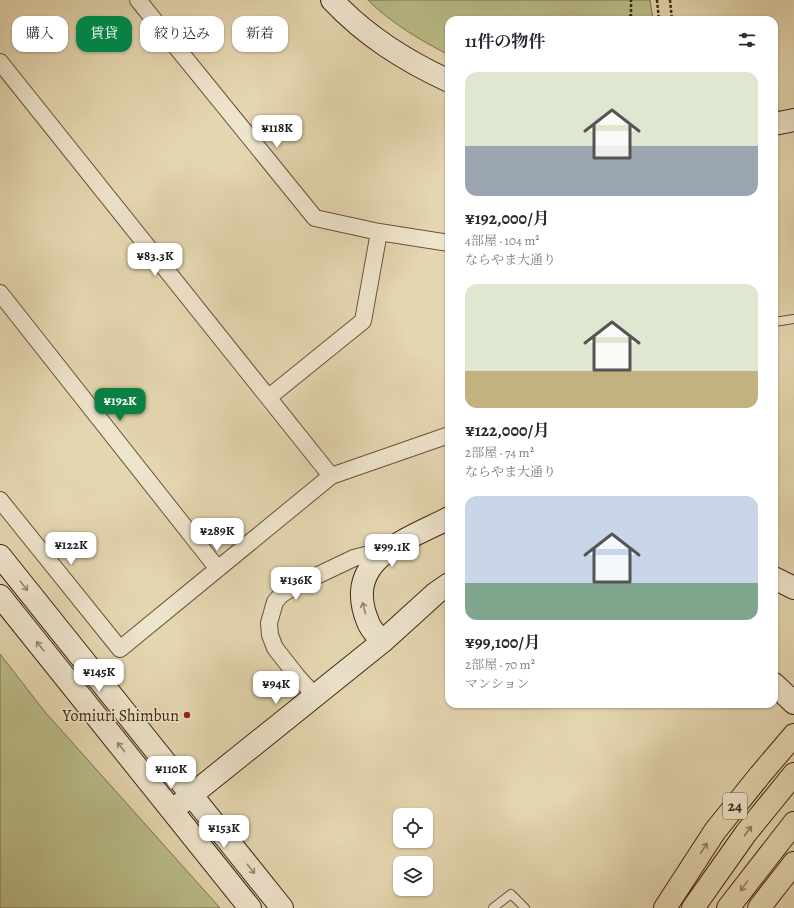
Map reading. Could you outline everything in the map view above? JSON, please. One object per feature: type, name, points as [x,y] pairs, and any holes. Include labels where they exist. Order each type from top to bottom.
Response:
[{"type":"highway","name":"24","points":[[665,908],[715,832],[760,774],[794,735]]},
{"type":"highway","name":"24","points":[[693,908],[746,833],[794,774]]},
{"type":"highway","points":[[728,908],[794,822]]},
{"type":"highway","points":[[759,908],[794,863]]},
{"type":"street","points":[[138,0],[315,218],[379,232],[445,242]]},
{"type":"street","points":[[332,0],[360,28],[387,48],[416,65],[445,79]]},
{"type":"street","points":[[0,62],[331,476]]},
{"type":"street","points":[[778,123],[794,120]]},
{"type":"street","points":[[269,397],[363,321],[379,232]]},
{"type":"street","points":[[0,293],[218,569]]},
{"type":"street","points":[[0,500],[120,649],[331,476],[445,437]]},
{"type":"street","points":[[382,642],[368,623],[361,591],[368,569],[374,561],[389,549],[445,520]]},
{"type":"street","points":[[315,696],[275,648],[270,635],[269,623],[275,602],[281,595],[293,586],[354,558],[389,549]]},
{"type":"street","points":[[0,556],[282,908]]},
{"type":"street","points":[[778,580],[794,588]]},
{"type":"street","points":[[172,810],[382,642],[436,593],[445,587]]},
{"type":"street","points":[[0,596],[250,908]]},
{"type":"lane","points":[[778,321],[794,319]]},
{"type":"lane","points":[[493,908],[511,894],[525,908]]},
{"type":"path","points":[[629,16],[631,0]]},
{"type":"path","points":[[657,0],[659,16]]},
{"type":"path","points":[[670,0],[672,16]]},
{"type":"green space","points":[[368,0],[650,0],[652,16],[445,16],[445,53],[406,30]]},
{"type":"green space","points":[[0,654],[45,712],[220,908],[0,908]]},
{"type":"place","name":"Yomiuri Shimbun","points":[[187,715]]}]
